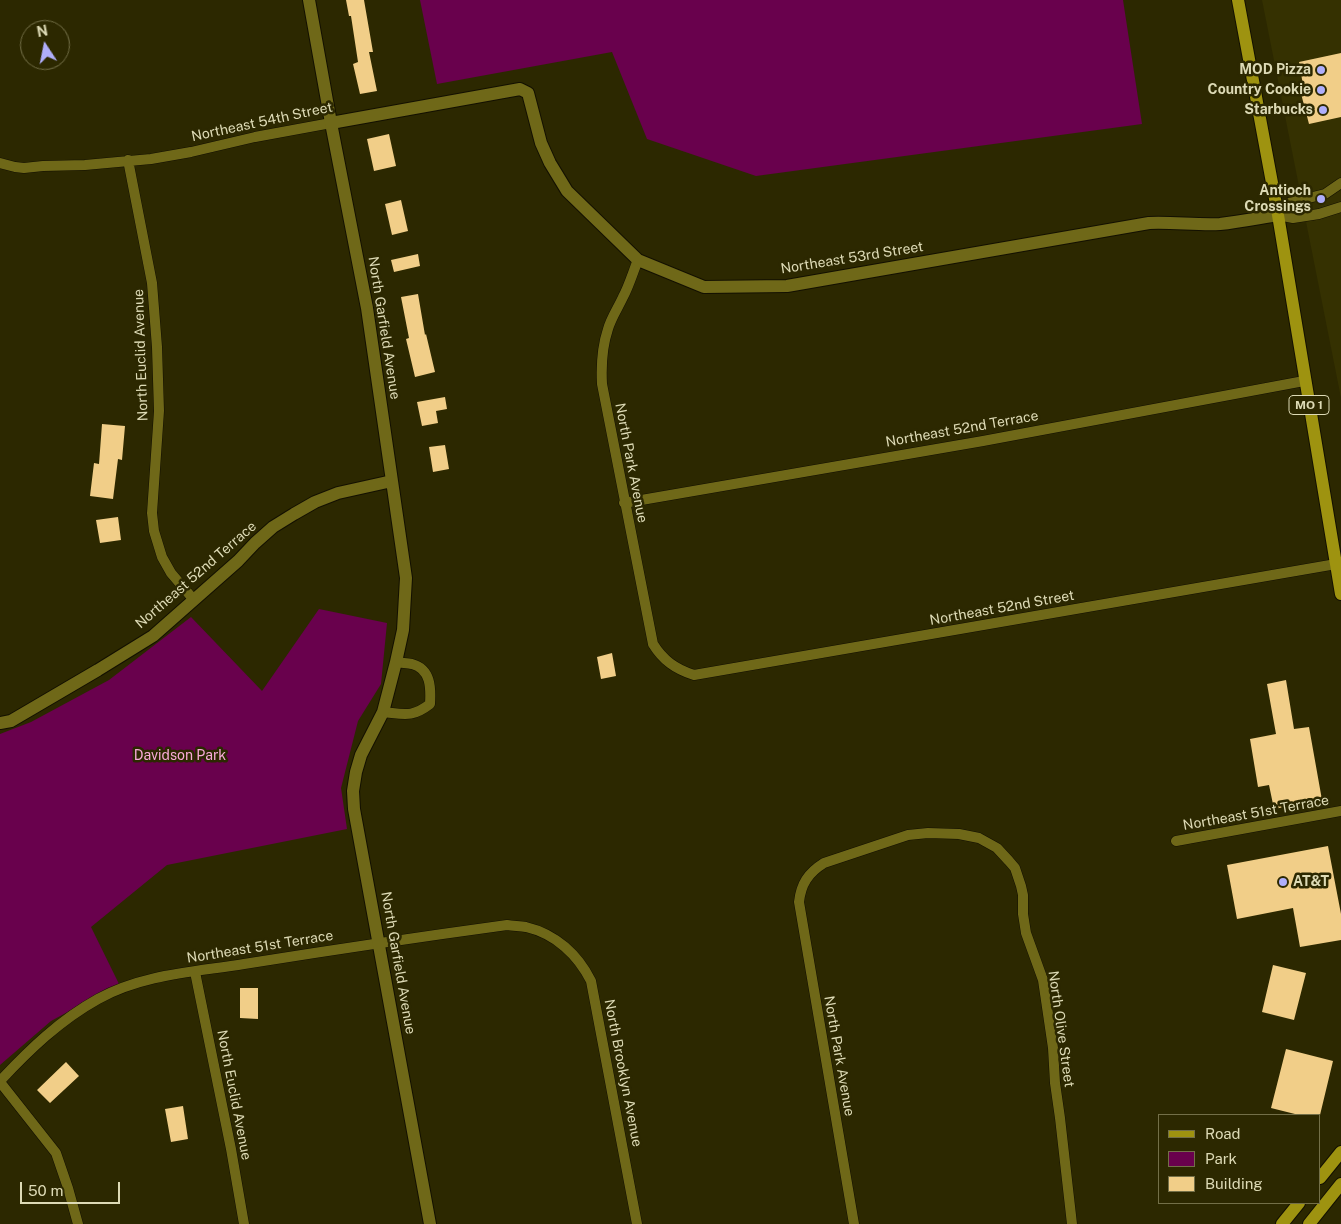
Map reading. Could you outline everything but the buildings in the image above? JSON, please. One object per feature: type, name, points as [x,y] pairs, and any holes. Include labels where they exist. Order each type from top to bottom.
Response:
[{"type":"main road","name":"MO 1","points":[[1238,0],[1278,215],[1304,381],[1341,594]]},
{"type":"main road","points":[[1321,1177],[1341,1152]]},
{"type":"main road","points":[[1309,1224],[1341,1184]]},
{"type":"main road","points":[[1323,1206],[1341,1189]]},
{"type":"main road","points":[[1282,1224],[1298,1204]]},
{"type":"street","name":"North Garfield Avenue","points":[[309,0],[367,308],[406,578],[402,630],[396,662],[383,712],[361,755],[356,772],[354,809],[380,942],[430,1224]]},
{"type":"street","name":"Northeast 54th Street","points":[[0,163],[24,168],[151,159],[255,137],[520,89],[528,93]]},
{"type":"street","name":"Northeast 53rd Street","points":[[528,93],[541,143],[550,163],[567,191],[638,260],[704,287],[787,286],[1149,223],[1222,224],[1278,215],[1293,218],[1320,214],[1341,207]]},
{"type":"street","name":"North Euclid Avenue","points":[[128,160],[152,283],[156,338],[159,411],[152,513],[154,531],[162,557],[171,573],[194,600]]},
{"type":"street","name":"Northeast 53rd Street","points":[[1278,215],[1288,203],[1325,194],[1341,184]]},
{"type":"street","name":"North Park Avenue","points":[[638,260],[624,296],[608,329],[601,365],[602,384],[652,644],[663,658],[674,667]]},
{"type":"street","name":"Northeast 52nd Terrace","points":[[624,503],[983,441],[1304,381]]},
{"type":"street","name":"Northeast 52nd Terrace","points":[[0,723],[11,721],[153,636],[238,561],[273,527],[294,514],[315,502],[338,493],[392,481]]},
{"type":"street","name":"Northeast 52nd Street","points":[[674,667],[694,675],[1336,564]]},
{"type":"street","points":[[383,712],[409,715],[430,704],[430,688],[426,673],[414,664],[396,662]]},
{"type":"street","name":"Northeast 51st Terrace","points":[[1176,841],[1341,811]]},
{"type":"street","name":"North Park Avenue","points":[[854,1224],[798,902],[803,883],[815,868],[824,863],[908,835],[928,833],[964,834],[979,838],[997,848]]},
{"type":"street","name":"North Olive Street","points":[[997,848],[1009,860],[1018,877],[1023,895],[1026,933],[1043,980],[1053,1048],[1055,1083],[1072,1224]]},
{"type":"street","name":"Northeast 51st Terrace","points":[[0,1082],[24,1056],[70,1016],[98,999],[129,985],[162,976],[380,942],[506,925],[526,927],[556,940]]},
{"type":"street","name":"North Brooklyn Avenue","points":[[556,940],[576,956],[591,981],[638,1224]]},
{"type":"street","name":"North Euclid Avenue","points":[[195,972],[231,1149],[244,1224]]},
{"type":"street","points":[[0,1082],[56,1153],[78,1224]]},
{"type":"shaded area","name":"Antioch Crossings","points":[[1262,0],[1341,0],[1341,398]]},
{"type":"green space","points":[[420,0],[1123,0],[1142,124],[756,176],[647,139],[612,52],[437,84]]},
{"type":"green space","name":"Davidson Park","points":[[319,609],[387,623],[381,684],[358,721],[341,788],[347,829],[167,865],[91,927],[119,984],[51,1021],[0,1065],[0,734],[31,722],[109,680],[191,617],[262,691]]},
{"type":"place","name":"MOD Pizza","points":[[1321,70]]},
{"type":"place","name":"Country Cookie","points":[[1321,90]]},
{"type":"place","name":"Starbucks","points":[[1323,110]]},
{"type":"place","name":"Antioch Crossings","points":[[1321,199]]},
{"type":"place","name":"AT&T","points":[[1283,882]]}]
